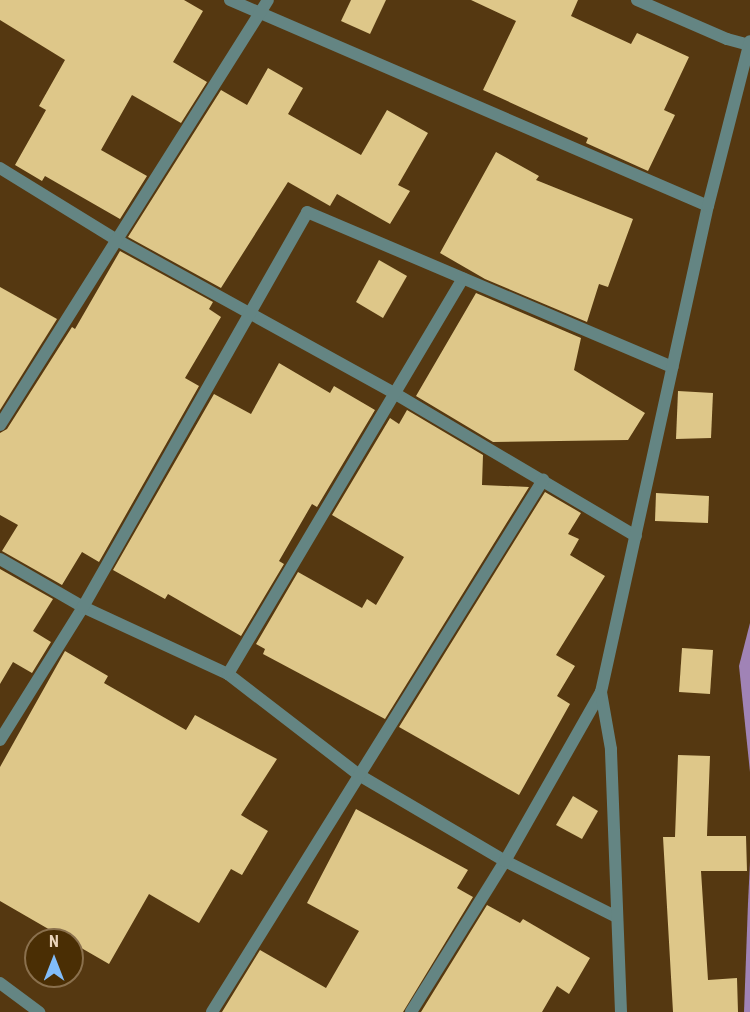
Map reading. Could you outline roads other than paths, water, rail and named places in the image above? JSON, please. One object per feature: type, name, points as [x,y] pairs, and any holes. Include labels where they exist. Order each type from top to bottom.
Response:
[{"type":"street","points":[[230,0],[708,206]]},
{"type":"street","points":[[0,425],[268,0]]},
{"type":"street","points":[[411,1012],[505,861],[601,692],[708,206],[750,43],[727,39],[638,0]]},
{"type":"street","points":[[0,168],[117,240],[394,393],[636,536]]},
{"type":"street","points":[[0,740],[83,607],[307,212],[672,367]]},
{"type":"street","points":[[228,674],[463,278]]},
{"type":"street","points":[[212,1012],[543,480]]},
{"type":"street","points":[[0,559],[83,607],[228,674],[359,775],[505,861],[615,916]]},
{"type":"street","points":[[601,692],[611,749],[615,916],[621,1012]]},
{"type":"street","points":[[0,983],[39,1012]]}]
